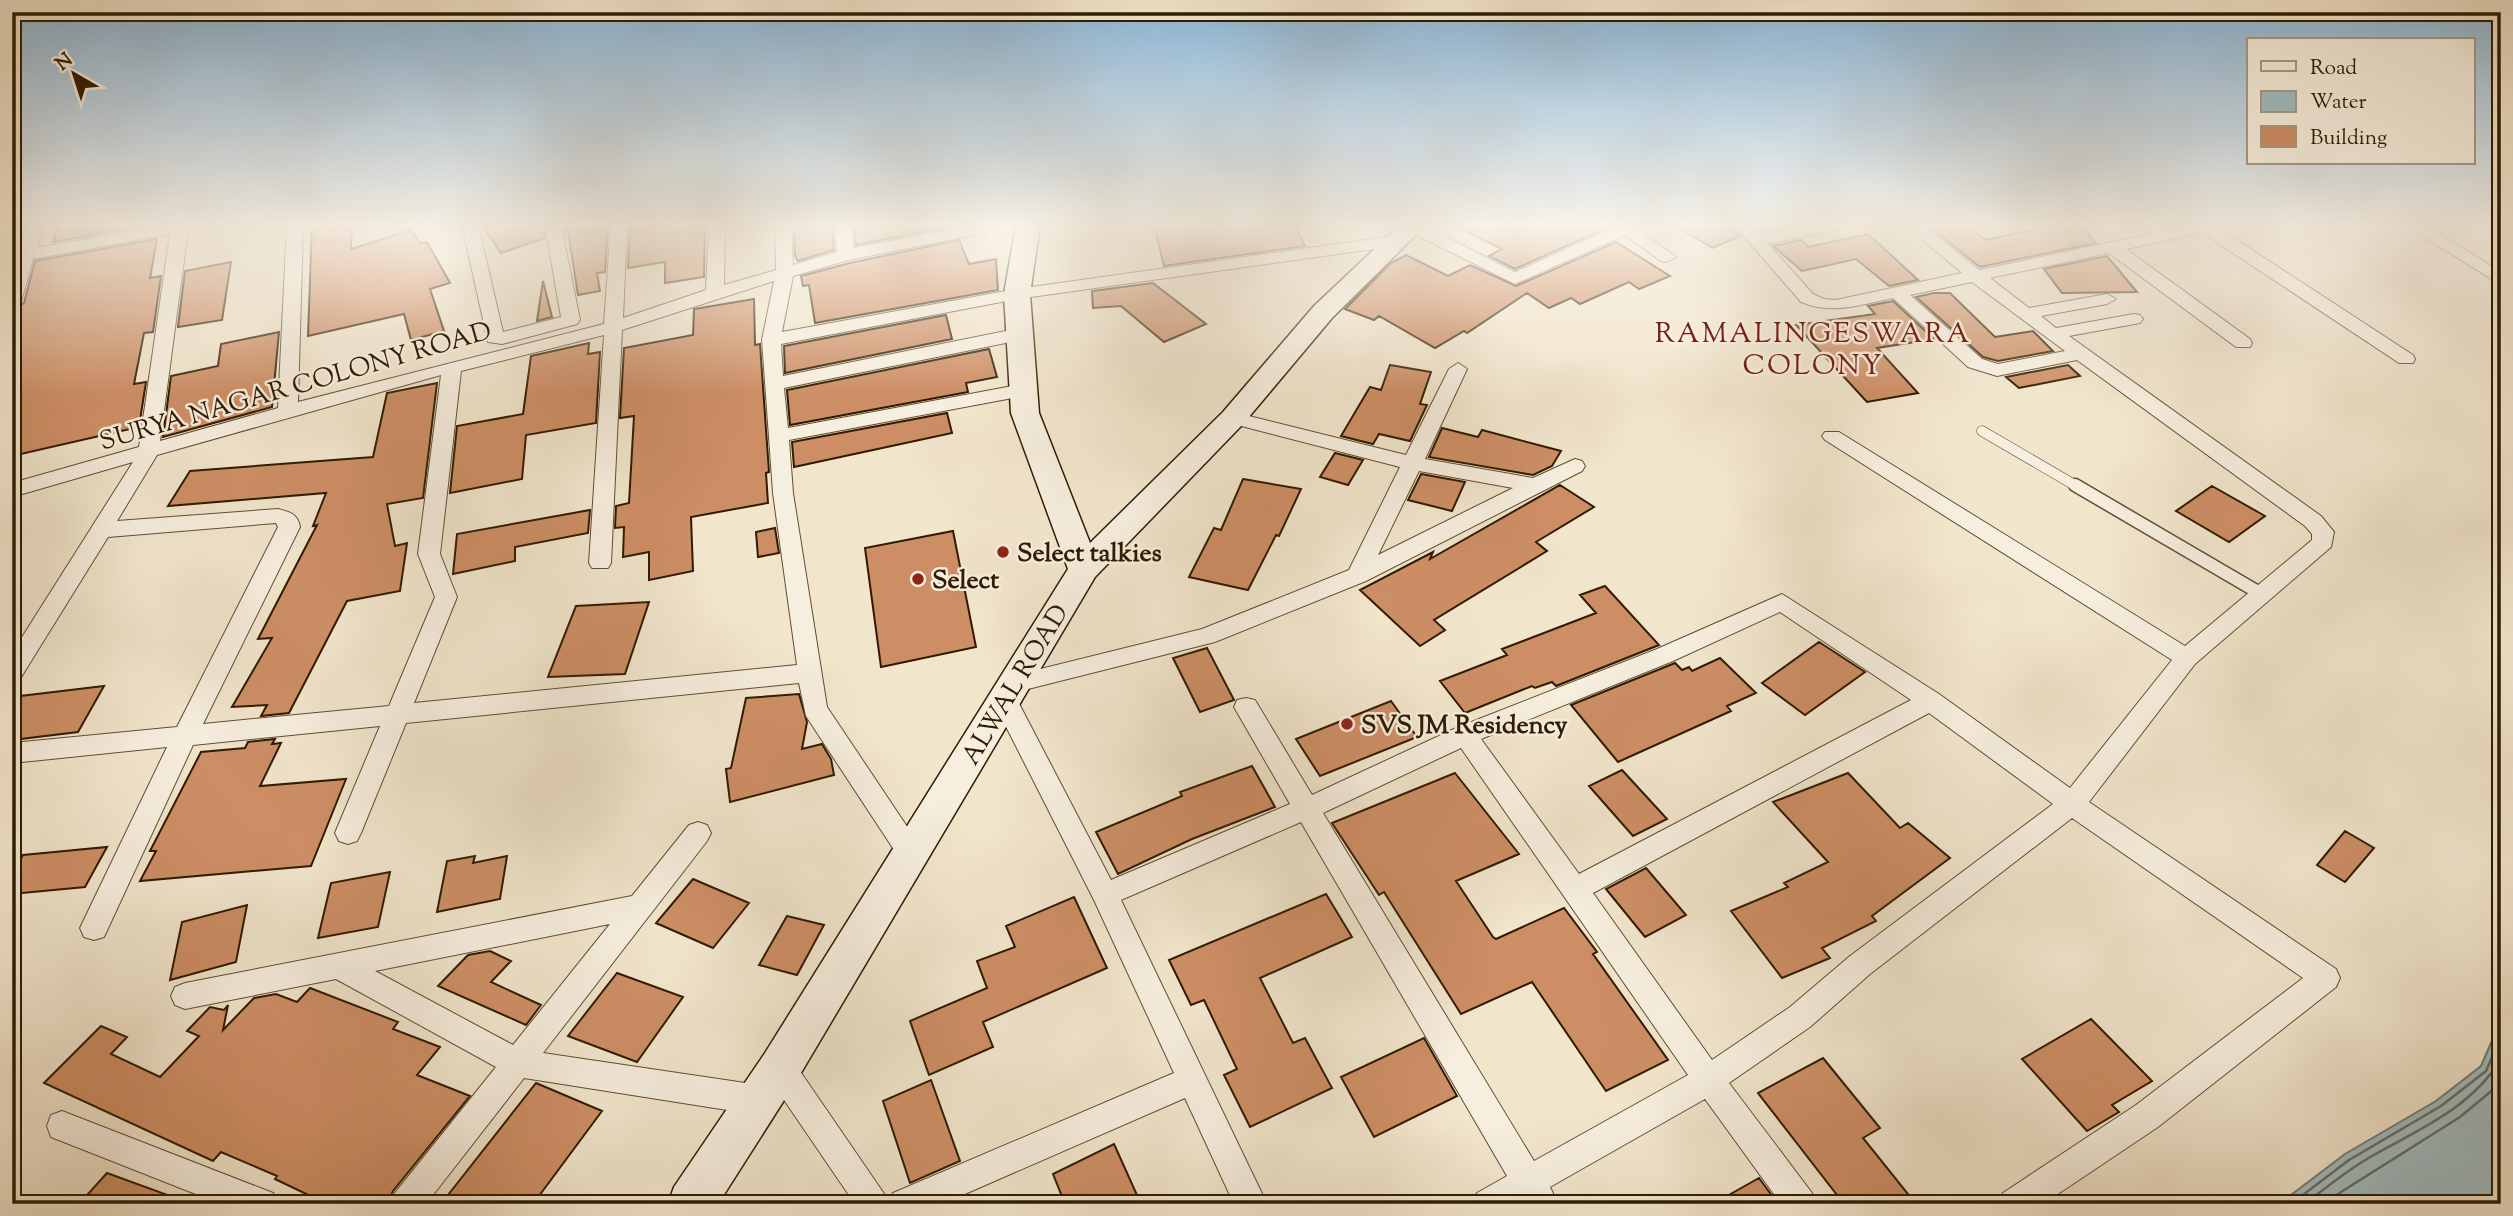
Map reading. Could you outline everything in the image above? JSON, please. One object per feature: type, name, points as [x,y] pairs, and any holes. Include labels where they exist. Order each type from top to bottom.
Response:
[{"type":"main road","points":[[1019,282],[1017,294],[1025,412],[1084,569]]},
{"type":"main road","name":"ALWAL ROAD","points":[[707,1196],[759,1100],[1084,569],[1233,418],[1323,312],[1354,282]]},
{"type":"street","points":[[12,302],[15,282]]},
{"type":"street","points":[[12,673],[148,454],[175,282]]},
{"type":"street","points":[[288,414],[293,282]]},
{"type":"street","points":[[483,282],[495,338],[555,333],[571,320],[564,282]]},
{"type":"street","points":[[600,563],[615,282]]},
{"type":"street","points":[[715,282],[715,293]]},
{"type":"street","name":"SURYA NAGAR COLONY ROAD","points":[[12,490],[452,367],[555,333],[612,327],[754,282]]},
{"type":"street","points":[[783,282],[771,340],[778,436],[783,493],[815,709],[911,854]]},
{"type":"street","points":[[771,340],[1093,282]]},
{"type":"street","points":[[1793,282],[1808,298],[1821,304],[1836,305],[1947,282]]},
{"type":"street","points":[[1488,1204],[1535,1193],[1709,1080],[1763,1040],[1800,1017],[1860,965],[2072,804],[2187,658],[2209,636],[2263,595],[2323,542],[2323,532],[2313,521],[2078,354],[2059,333],[2031,312],[1984,282]]},
{"type":"street","points":[[2159,282],[2243,344]]},
{"type":"street","points":[[2293,282],[2406,359]]},
{"type":"street","points":[[1896,292],[1985,369],[1997,370],[2078,354]]},
{"type":"street","points":[[2031,312],[2107,299]]},
{"type":"street","points":[[2059,333],[2134,319]]},
{"type":"street","points":[[775,384],[1020,334]]},
{"type":"street","points":[[348,833],[446,597],[429,554],[452,367]]},
{"type":"street","points":[[1359,575],[1458,369]]},
{"type":"street","points":[[778,436],[1023,390]]},
{"type":"street","points":[[1233,418],[1411,463],[1538,486]]},
{"type":"street","points":[[1832,436],[2187,658]]},
{"type":"street","points":[[1251,1204],[1010,691],[1207,636],[1359,575],[1575,466]]},
{"type":"street","points":[[94,928],[185,736],[289,527],[288,520],[278,516],[100,530]]},
{"type":"street","points":[[1105,895],[1308,808],[1465,735],[1665,655],[1782,602],[1930,701],[2072,804],[2326,978],[2147,1116],[2014,1204]]},
{"type":"street","points":[[12,753],[810,673]]},
{"type":"street","points":[[1574,890],[1930,701]]},
{"type":"street","points":[[1246,708],[1535,1193]]},
{"type":"street","points":[[1465,735],[1709,1080],[1801,1204]]},
{"type":"street","points":[[406,1204],[698,833]]},
{"type":"street","points":[[185,996],[641,906]]},
{"type":"street","points":[[337,965],[518,1063],[759,1100]]},
{"type":"street","points":[[779,1068],[874,1204]]},
{"type":"street","points":[[904,1204],[1193,1080]]},
{"type":"street","points":[[62,1126],[262,1204]]},
{"type":"lane","points":[[1982,430],[2263,595]]},
{"type":"water","points":[[2501,1020],[2501,1204],[2279,1204],[2345,1154],[2436,1101],[2481,1066]]},
{"type":"building","points":[[30,282],[160,282],[153,332],[144,333],[134,384],[146,382],[139,427],[12,456],[12,309],[24,303]]},
{"type":"building","points":[[184,282],[228,282],[222,320],[178,327]]},
{"type":"building","points":[[310,282],[450,283],[430,289],[444,331],[411,340],[404,314],[308,336]]},
{"type":"building","points":[[543,282],[543,282],[552,317],[537,321]]},
{"type":"building","points":[[576,282],[598,282],[600,291],[578,295]]},
{"type":"building","points":[[802,282],[997,282],[998,290],[815,323],[809,285],[803,286]]},
{"type":"building","points":[[1372,282],[1507,282],[1516,286],[1526,282],[1656,282],[1639,289],[1629,282],[1580,304],[1571,298],[1549,308],[1527,293],[1467,333],[1464,331],[1435,348],[1379,316],[1374,320],[1345,309]]},
{"type":"building","points":[[1884,282],[1910,282],[1889,286]]},
{"type":"building","points":[[2054,282],[2128,282],[2137,292],[2062,293]]},
{"type":"building","points":[[1153,283],[1206,324],[1164,342],[1121,306],[1093,308],[1092,291]]},
{"type":"building","points":[[1950,293],[1995,337],[2033,331],[2053,351],[1998,361],[1983,357],[1916,297]]},
{"type":"building","points":[[754,299],[755,345],[760,344],[769,472],[766,473],[768,503],[691,517],[693,571],[649,580],[649,552],[623,557],[624,527],[615,528],[616,506],[629,503],[634,416],[620,418],[624,348],[693,335],[694,309]]},
{"type":"building","points":[[1893,301],[1934,339],[1877,348],[1918,393],[1867,402],[1796,325],[1875,314],[1868,306]]},
{"type":"building","points":[[946,315],[952,339],[785,373],[784,346]]},
{"type":"building","points":[[279,332],[272,407],[163,437],[171,376],[218,366],[221,344]]},
{"type":"building","points":[[589,343],[588,354],[600,352],[596,423],[526,435],[522,479],[450,493],[457,426],[523,414],[531,356]]},
{"type":"building","points":[[989,349],[997,377],[966,383],[968,392],[790,425],[787,390]]},
{"type":"building","points":[[1390,365],[1431,372],[1420,404],[1427,405],[1410,441],[1379,434],[1373,444],[1341,436],[1370,387],[1381,390]]},
{"type":"building","points":[[2068,365],[2080,376],[2019,388],[2006,377]]},
{"type":"building","points":[[437,383],[423,498],[387,504],[395,546],[407,543],[400,591],[347,601],[289,713],[261,716],[267,705],[232,707],[272,638],[258,639],[317,525],[313,526],[326,493],[168,506],[190,471],[373,457],[387,393]]},
{"type":"building","points":[[947,413],[952,433],[794,467],[792,442]]},
{"type":"building","points":[[1442,428],[1478,437],[1482,430],[1561,451],[1552,466],[1533,475],[1429,457]]},
{"type":"building","points":[[1335,453],[1363,460],[1348,485],[1320,477]]},
{"type":"building","points":[[1421,474],[1465,482],[1452,511],[1408,500]]},
{"type":"building","points":[[1243,479],[1301,489],[1279,536],[1276,535],[1248,590],[1189,577],[1214,528],[1221,530]]},
{"type":"building","points":[[1560,485],[1594,507],[1536,542],[1547,551],[1434,620],[1445,630],[1420,646],[1360,590],[1433,552],[1430,559]]},
{"type":"building","points":[[2212,486],[2265,516],[2229,542],[2176,511]]},
{"type":"building","points":[[590,510],[588,533],[515,547],[515,561],[453,574],[457,534]]},
{"type":"building","points":[[775,528],[779,553],[758,557],[756,532]]},
{"type":"building","points":[[953,531],[976,647],[881,667],[865,548]]},
{"type":"building","points":[[1605,586],[1659,645],[1556,686],[1552,682],[1535,688],[1532,686],[1465,713],[1440,681],[1507,655],[1502,649],[1596,613],[1580,595]]},
{"type":"building","points":[[649,602],[625,674],[548,677],[576,606]]},
{"type":"building","points":[[1819,642],[1865,672],[1805,715],[1762,683]]},
{"type":"building","points":[[1207,648],[1234,700],[1200,712],[1173,658]]},
{"type":"building","points":[[1720,658],[1756,693],[1727,706],[1731,711],[1618,762],[1571,705],[1675,663],[1682,670],[1689,667],[1692,671]]},
{"type":"building","points":[[104,686],[78,732],[12,740],[12,697]]},
{"type":"building","points":[[799,694],[807,722],[802,749],[822,744],[831,759],[834,775],[730,802],[726,769],[731,768],[746,698]]},
{"type":"building","points":[[1391,701],[1417,737],[1320,776],[1296,739]]},
{"type":"building","points":[[275,739],[272,744],[281,743],[260,786],[346,779],[311,866],[140,881],[156,851],[150,851],[201,752],[245,748],[248,742]]},
{"type":"building","points":[[1252,766],[1275,807],[1192,839],[1118,874],[1096,832],[1182,796],[1180,792]]},
{"type":"building","points":[[1622,770],[1667,819],[1633,836],[1589,786]]},
{"type":"building","points":[[1455,773],[1519,854],[1456,881],[1493,937],[1496,939],[1564,908],[1597,952],[1593,954],[1668,1060],[1606,1091],[1532,982],[1461,1014],[1384,892],[1379,895],[1332,823]]},
{"type":"building","points":[[1848,773],[1900,828],[1908,823],[1950,858],[1872,916],[1876,921],[1822,948],[1830,958],[1782,978],[1731,911],[1788,887],[1784,883],[1828,862],[1773,802]]},
{"type":"building","points":[[2345,831],[2374,848],[2345,882],[2317,865]]},
{"type":"building","points":[[107,847],[85,887],[12,894],[12,873],[23,855]]},
{"type":"building","points":[[475,856],[473,863],[507,856],[500,899],[437,912],[447,861]]},
{"type":"building","points":[[1646,868],[1686,915],[1645,937],[1606,889]]},
{"type":"building","points":[[390,872],[378,927],[318,938],[331,883]]},
{"type":"building","points":[[693,879],[749,903],[713,948],[656,923]]},
{"type":"building","points":[[1326,894],[1352,937],[1260,978],[1293,1043],[1305,1038],[1332,1088],[1250,1127],[1224,1075],[1237,1069],[1204,1000],[1191,1005],[1169,960]]},
{"type":"building","points":[[1074,897],[1107,968],[983,1022],[993,1047],[929,1075],[910,1021],[987,988],[977,961],[1015,947],[1006,926]]},
{"type":"building","points":[[247,905],[236,962],[170,980],[182,922]]},
{"type":"building","points":[[787,916],[824,925],[797,975],[759,965]]},
{"type":"building","points":[[490,951],[511,961],[491,982],[541,1005],[526,1025],[438,986],[468,955]]},
{"type":"building","points":[[617,973],[683,997],[637,1062],[568,1036]]},
{"type":"building","points":[[310,988],[398,1022],[393,1029],[440,1047],[417,1075],[470,1096],[393,1191],[387,1204],[327,1204],[275,1179],[277,1176],[221,1152],[213,1161],[44,1083],[101,1026],[127,1037],[111,1054],[160,1077],[199,1036],[187,1031],[210,1007],[224,1010],[228,1005],[223,1030],[254,998],[276,994],[297,1002]]},
{"type":"building","points":[[2091,1019],[2152,1081],[2112,1105],[2119,1112],[2087,1131],[2022,1059]]},
{"type":"building","points":[[1424,1038],[1457,1096],[1374,1137],[1341,1077]]},
{"type":"building","points":[[1823,1058],[1880,1128],[1863,1138],[1916,1204],[1844,1204],[1758,1093]]},
{"type":"building","points":[[931,1080],[960,1161],[910,1183],[883,1101]]},
{"type":"building","points":[[536,1083],[602,1111],[533,1204],[441,1204]]},
{"type":"building","points":[[1114,1144],[1141,1204],[1065,1204],[1053,1174]]},
{"type":"building","points":[[107,1173],[184,1201],[183,1204],[79,1204]]},
{"type":"building","points":[[1759,1178],[1778,1204],[1713,1204]]},
{"type":"place","name":"Select talkies","points":[[1003,552]]},
{"type":"place","name":"Select","points":[[918,579]]},
{"type":"place","name":"SVS JM Residency","points":[[1347,724]]},
{"type":"district","name":"RAMALINGESWARA COLONY","points":[[1813,348]]}]
